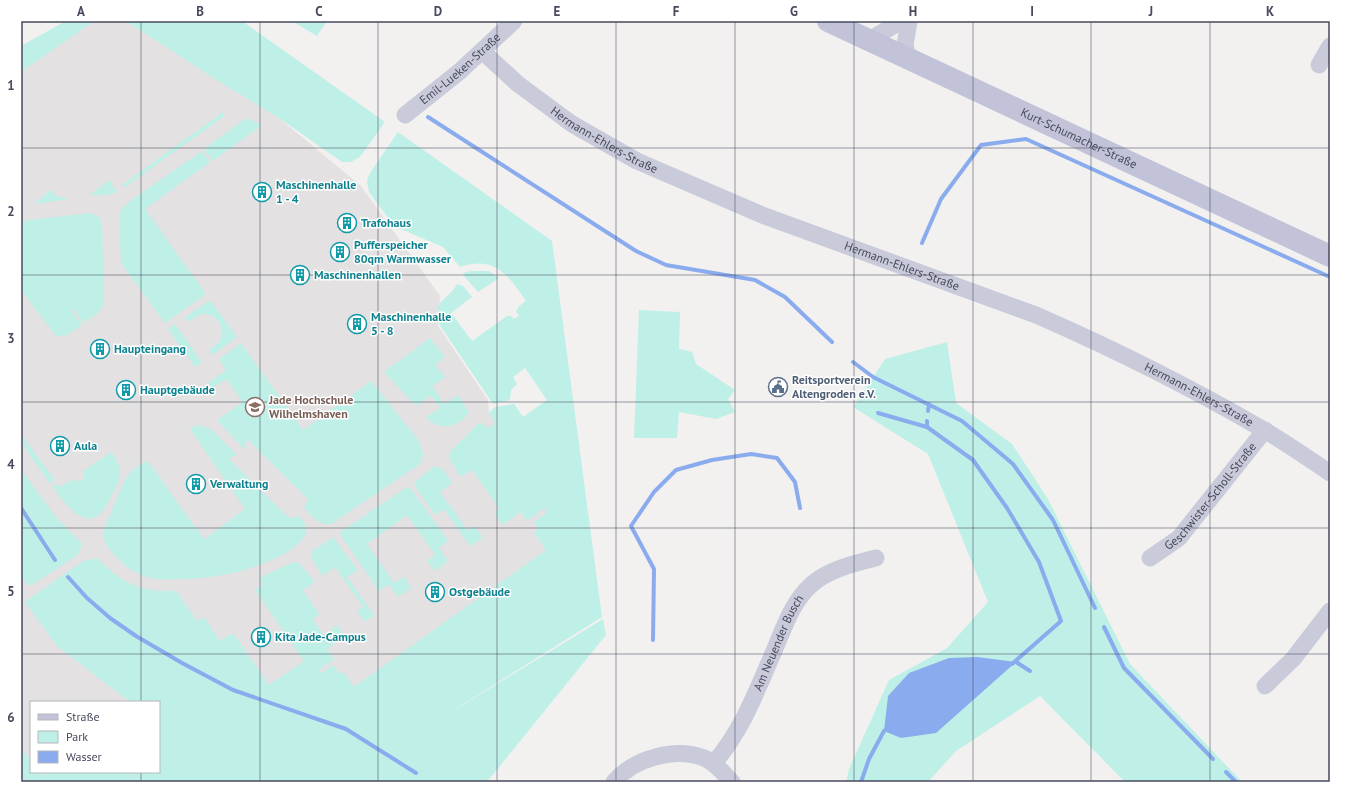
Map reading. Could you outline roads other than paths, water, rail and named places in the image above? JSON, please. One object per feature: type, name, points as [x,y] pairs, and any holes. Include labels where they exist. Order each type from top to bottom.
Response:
[{"type":"street","name":"Emil-Lueken-Straße","points":[[405,116],[482,51],[514,21]]},
{"type":"street","name":"Kurt-Schumacher-Straße","points":[[828,21],[1330,256]]},
{"type":"street","points":[[868,40],[901,21]]},
{"type":"street","points":[[908,21],[905,46],[908,59]]},
{"type":"street","points":[[1319,65],[1330,46]]},
{"type":"street","name":"Hermann-Ehlers-Straße","points":[[482,51],[518,84],[572,124],[637,161],[762,215],[1036,314],[1168,377],[1265,430],[1330,473]]},
{"type":"street","name":"Geschwister-Scholl-Straße","points":[[1150,558],[1179,538],[1265,430]]},
{"type":"street","name":"Am Neuender Busch","points":[[714,764],[730,744],[745,720],[790,614],[804,593],[812,584],[825,576],[857,563],[876,558]]},
{"type":"street","points":[[1265,686],[1292,658],[1330,611]]},
{"type":"street","points":[[614,782],[621,774],[638,763],[658,757],[676,754],[705,758],[714,764],[732,782]]},
{"type":"water","points":[[977,657],[1016,662],[936,733],[901,738],[884,731],[888,696],[909,673],[949,658]]},
{"type":"waterway","points":[[428,117],[636,251],[666,265],[755,280],[785,297],[832,342]]},
{"type":"waterway","points":[[922,243],[941,199],[981,145],[1026,139],[1330,277]]},
{"type":"waterway","points":[[853,362],[873,377],[962,421],[1013,464],[1053,520],[1095,608]]},
{"type":"waterway","points":[[928,411],[929,404]]},
{"type":"waterway","points":[[878,413],[927,427]]},
{"type":"waterway","points":[[927,421],[927,427],[973,460],[1007,508],[1039,562],[1061,621],[1012,664]]},
{"type":"waterway","points":[[653,640],[654,569],[631,526],[654,492],[676,470],[712,460],[751,454],[777,458],[795,482],[800,508]]},
{"type":"waterway","points":[[21,508],[55,560]]},
{"type":"waterway","points":[[68,577],[87,598],[110,618],[136,636],[182,663],[233,690],[346,729],[416,773]]},
{"type":"waterway","points":[[1104,627],[1124,668],[1213,759]]},
{"type":"waterway","points":[[1016,662],[1030,671]]},
{"type":"waterway","points":[[861,782],[869,759],[884,731],[889,728]]},
{"type":"waterway","points":[[1226,772],[1236,782]]},
{"type":"place","name":"Maschinenhalle 1 - 4","points":[[262,192]]},
{"type":"place","name":"Trafohaus","points":[[347,223]]},
{"type":"place","name":"Pufferspeicher 80qm Warmwasser","points":[[340,252]]},
{"type":"place","name":"Maschinenhallen","points":[[300,275]]},
{"type":"place","name":"Maschinenhalle 5 - 8","points":[[357,324]]},
{"type":"place","name":"Haupteingang","points":[[100,349]]},
{"type":"place","name":"Reitsportverein Altengroden e.V.","points":[[778,387]]},
{"type":"place","name":"Hauptgebäude","points":[[126,390]]},
{"type":"place","name":"Jade Hochschule Wilhelmshaven","points":[[255,407]]},
{"type":"place","name":"Aula","points":[[60,446]]},
{"type":"place","name":"Verwaltung","points":[[196,484]]},
{"type":"place","name":"Ostgebäude","points":[[435,592]]},
{"type":"place","name":"Kita Jade-Campus","points":[[261,637]]}]
